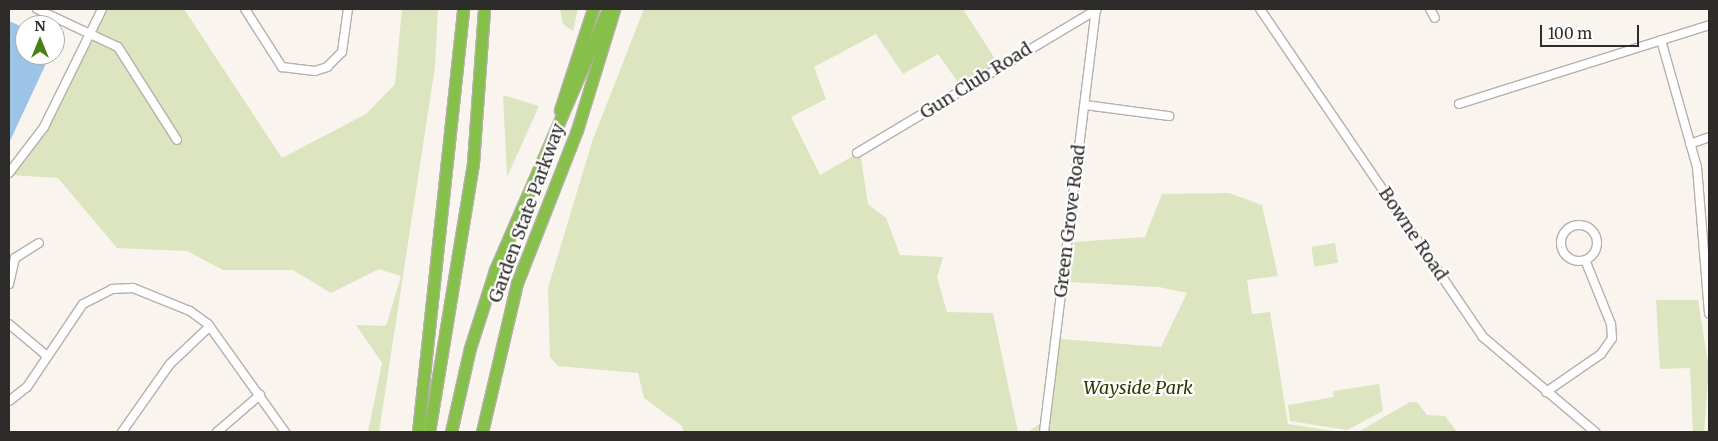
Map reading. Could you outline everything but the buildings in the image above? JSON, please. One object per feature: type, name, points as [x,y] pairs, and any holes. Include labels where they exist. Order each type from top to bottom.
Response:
[{"type":"highway","points":[[418,432],[463,9]]},
{"type":"highway","points":[[429,432],[473,163],[484,9]]},
{"type":"highway","name":"Garden State Parkway","points":[[538,168],[593,9]]},
{"type":"highway","points":[[451,432],[486,297],[538,168],[608,9]]},
{"type":"highway","name":"Garden State Parkway","points":[[482,432],[517,283],[577,130],[614,9]]},
{"type":"street","points":[[38,9],[118,47],[177,140]]},
{"type":"street","points":[[9,173],[44,127],[102,9]]},
{"type":"street","points":[[245,9],[282,67],[315,71],[327,68],[342,52],[348,9]]},
{"type":"street","name":"Green Grove Road","points":[[1044,432],[1096,9]]},
{"type":"street","name":"Gun Club Road","points":[[856,153],[1096,9]]},
{"type":"street","name":"Bowne Road","points":[[1260,9],[1483,337],[1595,432]]},
{"type":"street","points":[[1430,9],[1435,18]]},
{"type":"street","points":[[1459,104],[1709,25]]},
{"type":"street","points":[[1662,40],[1697,167],[1709,314]]},
{"type":"street","points":[[1084,105],[1169,116]]},
{"type":"street","points":[[1690,144],[1709,137]]},
{"type":"street","points":[[1582,224],[1595,233],[1597,247],[1586,262],[1571,259],[1562,249],[1562,238],[1571,226],[1582,224]]},
{"type":"street","points":[[9,284],[15,258],[39,243]]},
{"type":"street","points":[[1546,392],[1601,354],[1612,338],[1611,324],[1586,262]]},
{"type":"street","points":[[9,401],[27,387],[79,308],[112,289],[143,291],[190,311],[210,326],[285,432]]},
{"type":"street","points":[[9,324],[47,356]]},
{"type":"street","points":[[122,432],[170,364],[210,326]]},
{"type":"street","points":[[217,432],[260,395]]},
{"type":"green space","points":[[103,9],[184,9],[282,158],[366,114],[395,84],[402,9],[438,9],[435,67],[379,432],[368,432],[382,363],[356,325],[386,326],[401,276],[379,269],[331,293],[293,270],[223,270],[187,251],[117,248],[58,178],[9,175],[41,133]]},
{"type":"green space","points":[[560,9],[578,9],[573,31],[563,24]]},
{"type":"green space","points":[[644,9],[963,9],[999,65],[962,88],[938,54],[903,74],[876,34],[814,67],[826,99],[791,117],[820,175],[860,152],[868,204],[886,218],[900,255],[943,257],[937,277],[947,312],[993,313],[1018,432],[684,432],[682,426],[644,398],[638,373],[558,366],[550,357],[548,288],[593,139]]},
{"type":"green space","points":[[503,95],[539,106],[507,177]]},
{"type":"green space","name":"Wayside Park","points":[[1229,193],[1262,205],[1278,276],[1247,280],[1252,314],[1270,312],[1288,424],[1339,432],[1028,432],[1045,420],[1053,399],[1060,339],[1161,347],[1187,293],[1159,287],[1069,282],[1074,242],[1145,237],[1162,194]]},
{"type":"green space","points":[[1335,243],[1338,263],[1314,267],[1311,247]]},
{"type":"green space","points":[[1656,300],[1698,300],[1709,369],[1704,432],[1693,432],[1690,368],[1660,369]]},
{"type":"green space","points":[[1379,384],[1383,411],[1347,430],[1290,421],[1288,405],[1334,397],[1333,391]]},
{"type":"green space","points":[[1410,402],[1417,402],[1427,415],[1445,416],[1457,432],[1358,432]]},
{"type":"water","points":[[9,21],[15,24],[15,65],[45,65],[9,143]]}]
